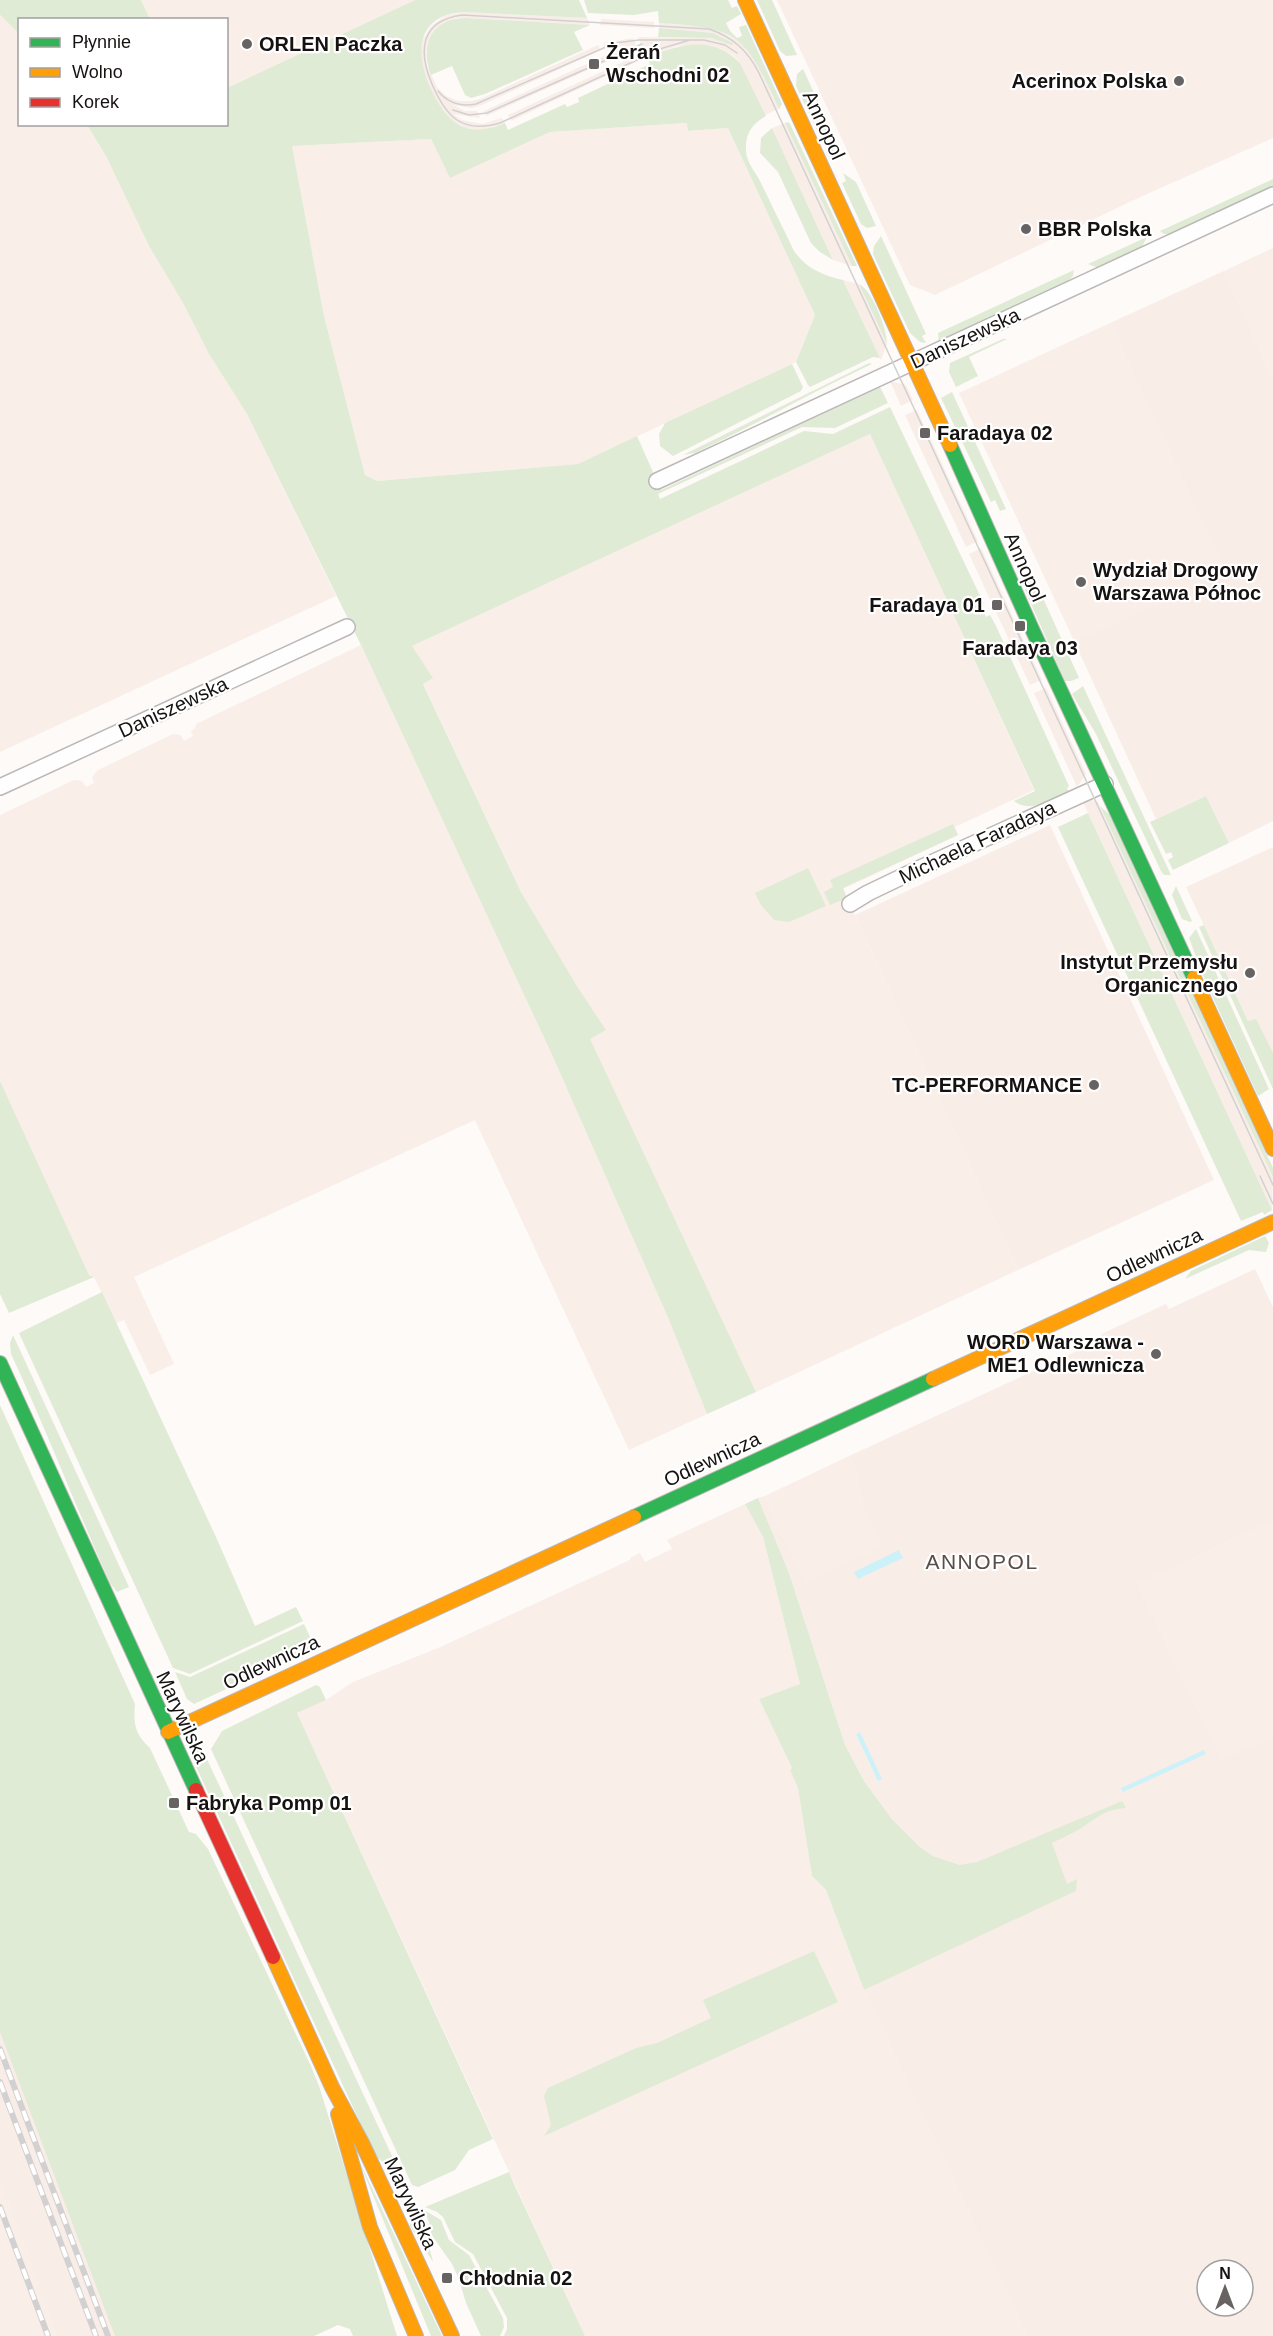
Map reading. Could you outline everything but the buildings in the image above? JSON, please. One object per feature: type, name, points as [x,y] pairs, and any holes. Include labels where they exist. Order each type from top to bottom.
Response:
[{"type":"street","name":"Annopol","points":[[746,0],[1032,629],[1273,1149]]},
{"type":"street","name":"Daniszewska","points":[[657,481],[1273,195]]},
{"type":"street","name":"Daniszewska","points":[[0,787],[347,627]]},
{"type":"street","name":"Michaela Faradaya","points":[[850,904],[918,869],[1105,784]]},
{"type":"street","name":"Odlewnicza","points":[[168,1732],[1273,1222]]},
{"type":"street","name":"Marywilska","points":[[0,1363],[332,2087],[362,2143],[452,2336]]},
{"type":"street","name":"Marywilska","points":[[332,2087],[342,2132],[370,2227],[417,2336]]},
{"type":"shaded area","points":[[141,0],[415,0],[228,88],[228,18],[150,18]]},
{"type":"shaded area","points":[[777,0],[1273,0],[1273,138],[1138,198],[935,295],[910,285]]},
{"type":"shaded area","points":[[463,12],[587,18],[590,25],[466,18],[457,18],[444,23],[437,28],[428,42],[427,65],[437,87],[446,96],[459,101],[480,99],[598,45],[601,50],[482,105],[471,108],[454,105],[465,111],[477,111],[480,118],[453,114],[462,120],[482,124],[502,118],[505,123],[483,130],[466,128],[451,120],[440,108],[424,75],[420,58],[422,41],[431,26],[445,16]]},
{"type":"shaded area","points":[[0,15],[18,33],[18,126],[88,126],[106,156],[149,246],[183,303],[209,354],[247,414],[336,596],[0,752]]},
{"type":"shaded area","points":[[601,19],[654,22],[654,28],[600,25]]},
{"type":"shaded area","points":[[659,23],[710,27],[738,40],[753,55],[779,109],[765,115],[740,63],[734,56],[720,48],[677,46],[647,57],[645,52],[657,46],[642,47],[638,37],[711,38],[733,43],[713,33],[659,28]]},
{"type":"shaded area","points":[[633,38],[637,48],[486,116],[484,111],[626,46],[606,48],[604,43]]},
{"type":"shaded area","points":[[640,54],[642,59],[511,121],[508,115]]},
{"type":"shaded area","points":[[688,123],[689,131],[728,128],[815,315],[796,362],[578,464],[377,481],[365,475],[324,316],[292,146],[431,139],[450,178],[550,132]]},
{"type":"shaded area","points":[[785,123],[852,266],[833,260],[772,128]]},
{"type":"shaded area","points":[[1273,248],[1273,379],[1224,271]]},
{"type":"shaded area","points":[[1224,271],[1273,379],[1273,821],[1229,843],[1206,796],[1156,819],[1074,641],[1225,572],[1110,323]]},
{"type":"shaded area","points":[[843,280],[859,284],[887,344],[881,360]]},
{"type":"shaded area","points":[[1110,323],[1225,572],[1074,641],[959,393]]},
{"type":"shaded area","points":[[890,381],[906,385],[913,400],[901,406]]},
{"type":"shaded area","points":[[917,410],[978,541],[966,547],[905,415]]},
{"type":"shaded area","points":[[870,434],[1034,790],[955,827],[958,835],[843,889],[1018,1270],[756,1392],[589,1039],[606,1030],[521,892],[423,683],[432,678],[412,646]]},
{"type":"shaded area","points":[[981,548],[1042,680],[1030,685],[969,554]]},
{"type":"shaded area","points":[[361,645],[553,1057],[669,1320],[707,1414],[629,1450],[475,1120],[134,1277],[174,1364],[150,1375],[124,1320],[116,1323],[94,1277],[89,1275],[0,1081],[0,815],[74,780],[82,781],[86,787],[94,783],[92,777],[98,770],[173,734],[181,735],[184,741],[193,736],[191,731],[196,724]]},
{"type":"shaded area","points":[[1046,688],[1086,774],[1077,787],[1034,693]]},
{"type":"shaded area","points":[[1092,800],[1098,802],[1100,806],[1273,1177],[1272,1210],[1083,802]]},
{"type":"shaded area","points":[[1050,825],[1214,1180],[1018,1270],[855,915]]},
{"type":"shaded area","name":"Instytut Przemysłu Organicznego","points":[[1273,847],[1273,1074],[1186,887]]},
{"type":"shaded area","points":[[1255,1269],[1273,1307],[1273,1521],[1138,1584],[1221,1759],[1273,1736],[1273,2336],[1027,2336],[864,1990],[925,1959],[960,1865],[933,1856],[920,1847],[892,1819],[864,1781],[845,1745],[789,1573],[758,1498],[765,1496],[805,1582],[882,1547],[862,1503],[855,1468],[849,1456],[1103,1339],[1101,1334],[1166,1304],[1169,1309]]},
{"type":"shaded area","points":[[849,1456],[855,1468],[862,1503],[883,1547],[805,1583],[765,1496]]},
{"type":"shaded area","points":[[745,1504],[763,1537],[800,1684],[759,1699],[792,1768],[790,1770],[798,1788],[812,1876],[826,1890],[864,1990],[1027,2336],[585,2336],[297,1713],[326,1700],[353,1682],[438,1648],[630,1560],[640,1553],[645,1562],[672,1549],[667,1540]]},
{"type":"shaded area","points":[[1273,1521],[1273,1736],[1221,1759],[1138,1584]]},
{"type":"shaded area","points":[[0,1910],[180,2336],[0,2336]]},
{"type":"shaded area","points":[[0,2177],[5,2192],[58,2336],[0,2336]]},
{"type":"green space","points":[[0,0],[141,0],[150,18],[18,18],[18,33],[0,15]]},
{"type":"green space","points":[[415,0],[579,0],[587,18],[463,12],[447,15],[436,21],[428,29],[423,39],[422,63],[431,89],[444,111],[451,119],[469,129],[492,128],[505,123],[508,130],[565,104],[567,107],[579,102],[578,98],[650,64],[647,57],[684,46],[707,45],[718,48],[740,63],[766,116],[753,126],[748,134],[746,155],[749,163],[794,251],[816,270],[843,280],[880,358],[873,357],[810,387],[808,385],[796,362],[815,315],[728,128],[688,131],[687,123],[550,132],[450,178],[431,139],[292,146],[324,316],[365,475],[377,481],[578,464],[637,436],[661,490],[880,387],[888,403],[835,428],[802,427],[658,494],[660,499],[804,431],[833,434],[890,407],[984,604],[981,606],[986,617],[990,615],[996,626],[1069,786],[1067,788],[1069,792],[1042,804],[1027,806],[1014,801],[1035,791],[870,434],[412,646],[433,678],[423,684],[521,892],[606,1030],[590,1039],[756,1392],[707,1414],[669,1320],[553,1057],[361,645],[247,414],[209,354],[183,303],[149,246],[106,156],[88,126],[228,126],[228,88]]},
{"type":"green space","points":[[584,0],[728,0],[732,8],[737,6],[741,14],[726,23],[730,31],[737,38],[742,36],[739,27],[746,25],[782,104],[779,109],[758,65],[748,51],[724,33],[708,28],[659,23],[658,11],[634,15],[588,13]]},
{"type":"green space","points":[[757,0],[772,0],[797,55],[786,56],[780,51]]},
{"type":"green space","points":[[454,19],[590,25],[574,32],[583,50],[485,94],[471,98],[465,95],[452,66],[431,75],[427,53],[431,35],[437,28]]},
{"type":"green space","points":[[659,28],[713,33],[733,43],[732,45],[711,38],[658,37]]},
{"type":"green space","points":[[803,69],[835,138],[833,153],[829,145],[825,147],[796,86],[797,74]]},
{"type":"green space","points":[[788,122],[857,266],[852,266],[785,123]]},
{"type":"green space","points":[[772,128],[833,260],[811,243],[778,172],[760,153],[761,138]]},
{"type":"green space","points":[[843,173],[856,182],[876,226],[867,228],[861,224],[842,183],[846,181]]},
{"type":"green space","points":[[1273,179],[1273,187],[1171,234],[1164,234],[1160,231]]},
{"type":"green space","points":[[881,236],[926,334],[922,336],[926,343],[920,342],[910,333],[873,254],[874,246]]},
{"type":"green space","points":[[1147,237],[1142,247],[1098,268],[1088,264]]},
{"type":"green space","points":[[1074,270],[1073,276],[1067,282],[939,342],[938,333]]},
{"type":"green space","points":[[859,284],[874,302],[885,329],[887,344]]},
{"type":"green space","points":[[1007,339],[969,357],[978,376],[956,387],[949,372],[950,363]]},
{"type":"green space","points":[[869,363],[872,364],[695,453],[683,455]]},
{"type":"green space","points":[[792,364],[803,387],[801,391],[673,456],[660,446],[659,434],[665,423]]},
{"type":"green space","points":[[952,392],[1006,509],[1000,511],[995,500],[991,502],[941,398]]},
{"type":"green space","points":[[1034,578],[1079,678],[1065,681],[1025,590],[1028,582]]},
{"type":"green space","points":[[1083,686],[1171,875],[1164,875],[1161,871],[1096,734],[1072,694]]},
{"type":"green space","points":[[1206,796],[1229,843],[1173,870],[1168,860],[1173,857],[1171,852],[1166,854],[1150,822]]},
{"type":"green space","points":[[1100,806],[1110,815],[1273,1168],[1273,1177]]},
{"type":"green space","points":[[1088,813],[1272,1210],[1264,1215],[1263,1212],[1241,1221],[1058,827]]},
{"type":"green space","points":[[953,824],[958,835],[843,888],[847,898],[830,905],[824,892],[833,887],[830,880]]},
{"type":"green space","points":[[808,868],[826,906],[789,922],[774,920],[761,905],[755,893]]},
{"type":"green space","points":[[1176,886],[1192,921],[1190,922],[1182,919],[1172,895]]},
{"type":"green space","points":[[1204,925],[1248,1021],[1256,1019],[1273,1053],[1273,1089],[1199,927]]},
{"type":"green space","points":[[1196,929],[1269,1089],[1258,1096],[1204,978],[1189,938]]},
{"type":"green space","points":[[0,1081],[89,1275],[94,1277],[9,1313],[0,1294]]},
{"type":"green space","points":[[1265,1236],[1269,1243],[1266,1252],[1249,1250],[1185,1279],[1191,1271]]},
{"type":"green space","points":[[102,1292],[255,1626],[296,1607],[303,1621],[190,1674],[173,1668],[19,1333]]},
{"type":"green space","points":[[13,1335],[129,1587],[117,1592],[110,1583],[11,1354],[10,1343]]},
{"type":"green space","points":[[0,1405],[135,1704],[134,1717],[138,1733],[150,1748],[189,1832],[196,1834],[208,1849],[310,2064],[319,2086],[397,2336],[353,2336],[350,2329],[338,2325],[314,2336],[115,2336],[0,2032]]},
{"type":"green space","points":[[758,1498],[789,1573],[845,1745],[864,1781],[892,1819],[920,1847],[933,1856],[960,1865],[977,1862],[1122,1801],[1126,1808],[1105,1813],[1052,1843],[1067,1884],[1077,1879],[1076,1891],[864,1990],[826,1890],[812,1876],[798,1788],[790,1770],[792,1768],[759,1699],[800,1684],[763,1537],[745,1504]]},
{"type":"green space","points":[[304,1624],[311,1639],[310,1650],[194,1704],[187,1699],[175,1672],[190,1677]]},
{"type":"green space","points":[[316,1685],[320,1687],[326,1700],[297,1713],[493,2139],[469,2150],[455,2170],[418,2187],[412,2185],[211,1749],[222,1731]]},
{"type":"green space","points":[[199,1738],[400,2173],[376,2157],[192,1758],[193,1748]]},
{"type":"green space","points":[[814,1951],[838,2002],[544,2136],[551,2125],[544,2096],[548,2088],[636,2048],[657,2043],[711,2018],[703,2000]]},
{"type":"green space","points":[[356,2154],[442,2336],[431,2336]]},
{"type":"green space","points":[[509,2172],[585,2336],[504,2336],[507,2329],[507,2318],[473,2254],[455,2242],[443,2217],[425,2207]]},
{"type":"green space","points":[[424,2210],[441,2220],[449,2240],[469,2255],[503,2318],[504,2327],[500,2336],[481,2336],[452,2264],[431,2234],[431,2227]]},
{"type":"green space","points":[[413,2213],[432,2255],[433,2262],[410,2226]]},
{"type":"water","points":[[899,1550],[903,1558],[858,1579],[854,1572]]},
{"type":"water","points":[[860,1732],[882,1779],[878,1781],[856,1734]]},
{"type":"water","points":[[1204,1750],[1206,1754],[1123,1792],[1121,1788]]},
{"type":"tram line","points":[[690,40],[663,48],[500,123],[487,126],[465,124],[457,120],[443,106],[432,84],[424,49],[430,31],[448,18],[462,15],[709,29],[732,41],[750,58],[759,73],[1273,1185]]},
{"type":"tram line","points":[[438,91],[446,99],[455,103],[476,104],[615,43],[639,40],[704,40],[725,45],[737,53]]},
{"type":"tram line","points":[[453,110],[469,115],[487,113],[642,44]]},
{"type":"tram line","points":[[1260,1176],[1273,1204]]},
{"type":"railway","points":[[0,2049],[108,2336]]},
{"type":"railway","points":[[0,2082],[96,2336]]},
{"type":"railway","points":[[0,2207],[48,2336]]},
{"type":"traffic: fast","points":[[950,445],[1032,629],[1194,978]]},
{"type":"traffic: fast","points":[[0,1363],[196,1790]]},
{"type":"traffic: fast","points":[[634,1517],[933,1379]]},
{"type":"traffic: slow","points":[[745,0],[950,445]]},
{"type":"traffic: slow","points":[[1194,978],[1273,1149]]},
{"type":"traffic: slow","points":[[933,1379],[1273,1222]]},
{"type":"traffic: slow","points":[[168,1732],[634,1517]]},
{"type":"traffic: slow","points":[[273,1957],[332,2087],[362,2143],[452,2336]]},
{"type":"traffic: slow","points":[[338,2114],[370,2227],[416,2336]]},
{"type":"traffic: jam","points":[[196,1790],[273,1957]]},
{"type":"place","name":"ORLEN Paczka","points":[[247,44]]},
{"type":"place","name":"Żerań Wschodni 02","points":[[594,64]]},
{"type":"place","name":"Acerinox Polska","points":[[1179,81]]},
{"type":"place","name":"BBR Polska","points":[[1026,229]]},
{"type":"place","name":"Faradaya 02","points":[[925,433]]},
{"type":"place","name":"Wydział Drogowy Warszawa Północ","points":[[1081,582]]},
{"type":"place","name":"Faradaya 01","points":[[997,605]]},
{"type":"place","name":"Faradaya 03","points":[[1020,626]]},
{"type":"place","name":"Instytut Przemysłu Organicznego","points":[[1250,973]]},
{"type":"place","name":"TC-PERFORMANCE","points":[[1094,1085]]},
{"type":"place","name":"WORD Warszawa - ME1 Odlewnicza","points":[[1156,1354]]},
{"type":"place","name":"Fabryka Pomp 01","points":[[174,1803]]},
{"type":"place","name":"Chłodnia 02","points":[[447,2278]]},
{"type":"district","name":"ANNOPOL","points":[[982,1562]]}]
